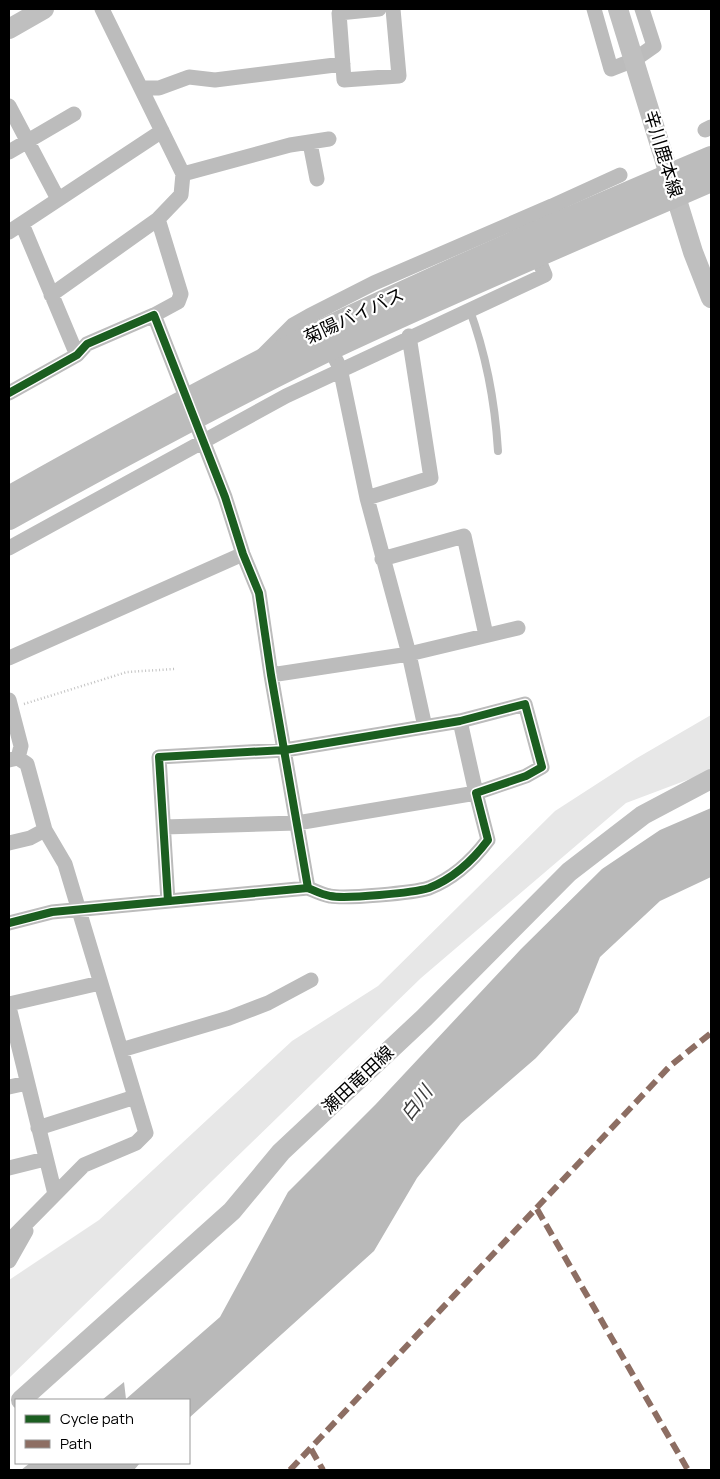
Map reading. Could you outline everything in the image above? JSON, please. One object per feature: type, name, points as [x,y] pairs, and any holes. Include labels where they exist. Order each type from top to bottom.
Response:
[{"type":"highway","name":"菊陽バイパス","points":[[9,498],[191,409],[335,358],[673,185],[711,158]]},
{"type":"highway","name":"菊陽バイパス","points":[[9,518],[130,450],[253,365],[378,292],[556,214],[673,185],[711,180]]},
{"type":"main road","points":[[9,29],[44,9]]},
{"type":"main road","name":"辛川鹿本線","points":[[618,9],[692,252],[711,298]]},
{"type":"main road","name":"瀬田竜田線","points":[[22,1399],[232,1212],[281,1152],[424,1018],[569,872],[644,815],[711,780]]},
{"type":"street","points":[[52,295],[158,219],[181,195],[183,174],[102,9]]},
{"type":"street","points":[[379,9],[339,12],[344,80],[399,76],[393,9]]},
{"type":"street","points":[[594,9],[611,69],[634,60],[654,46],[642,9]]},
{"type":"street","points":[[141,88],[160,88],[189,77],[215,80],[343,64]]},
{"type":"street","points":[[9,106],[58,199]]},
{"type":"street","points":[[9,152],[74,114]]},
{"type":"street","points":[[77,355],[52,295],[15,228],[162,131]]},
{"type":"street","points":[[183,174],[290,145],[329,139]]},
{"type":"street","points":[[310,143],[317,179]]},
{"type":"street","points":[[556,214],[620,175]]},
{"type":"street","points":[[9,393],[77,355],[87,344],[154,315],[178,302],[180,294],[158,219]]},
{"type":"street","points":[[9,548],[202,441],[335,358],[409,336],[545,275],[537,256]]},
{"type":"street","points":[[154,315],[225,497],[243,554],[259,593],[271,675],[308,888]]},
{"type":"street","points":[[367,498],[431,478],[409,336]]},
{"type":"street","points":[[335,358],[367,498],[409,654],[425,727]]},
{"type":"street","points":[[382,558],[464,536],[486,635]]},
{"type":"street","points":[[9,658],[243,554]]},
{"type":"street","points":[[271,675],[409,654],[518,628]]},
{"type":"street","points":[[9,1241],[84,1165],[136,1143],[146,1133],[65,864],[45,830],[27,764],[13,759],[21,746],[10,704]]},
{"type":"street","points":[[164,827],[297,823],[476,793],[526,776],[542,767],[525,704],[460,722],[284,750],[159,757],[168,901]]},
{"type":"street","points":[[9,923],[52,912],[308,888],[328,896],[372,895],[428,888],[453,874],[475,857],[488,840],[460,722]]},
{"type":"street","points":[[9,843],[30,838],[45,830]]},
{"type":"street","points":[[121,1050],[228,1018],[268,1003],[311,980]]},
{"type":"street","points":[[55,1194],[9,1006],[100,983]]},
{"type":"street","points":[[9,1087],[27,1083]]},
{"type":"street","points":[[38,1128],[135,1097]]},
{"type":"street","points":[[9,1168],[45,1159]]},
{"type":"street","points":[[9,1261],[35,1215]]},
{"type":"lane","points":[[469,308],[480,338],[494,406],[498,451]]},
{"type":"path","points":[[10,704],[127,672],[175,669]]},
{"type":"shaded area","points":[[711,715],[711,771],[626,803],[421,978],[9,1378],[9,1280],[99,1220],[292,1041],[378,986],[555,811],[637,758]]},
{"type":"water","name":"白川","points":[[711,808],[711,877],[660,901],[600,957],[578,1012],[536,1058],[461,1123],[417,1178],[374,1251],[190,1417],[190,1399],[126,1399],[220,1317],[288,1192],[376,1104],[521,949],[602,869],[660,830]]},
{"type":"water","points":[[124,1382],[126,1399],[103,1399]]},
{"type":"water","points":[[29,1464],[139,1464],[134,1470],[21,1470]]},
{"type":"marked path","points":[[290,1470],[670,1066],[711,1033]]},
{"type":"marked path","points":[[537,1209],[688,1470]]},
{"type":"marked path","points":[[311,1449],[323,1470]]},
{"type":"cycle path","points":[[9,393],[77,355],[87,344],[154,315],[225,497],[243,554],[259,593],[271,675],[308,888]]},
{"type":"cycle path","points":[[9,923],[52,912],[308,888],[325,895],[338,897],[379,895],[429,888],[446,880],[462,868],[488,840],[476,793],[526,776],[542,767],[525,704],[460,721],[285,750],[159,757],[168,901]]}]
